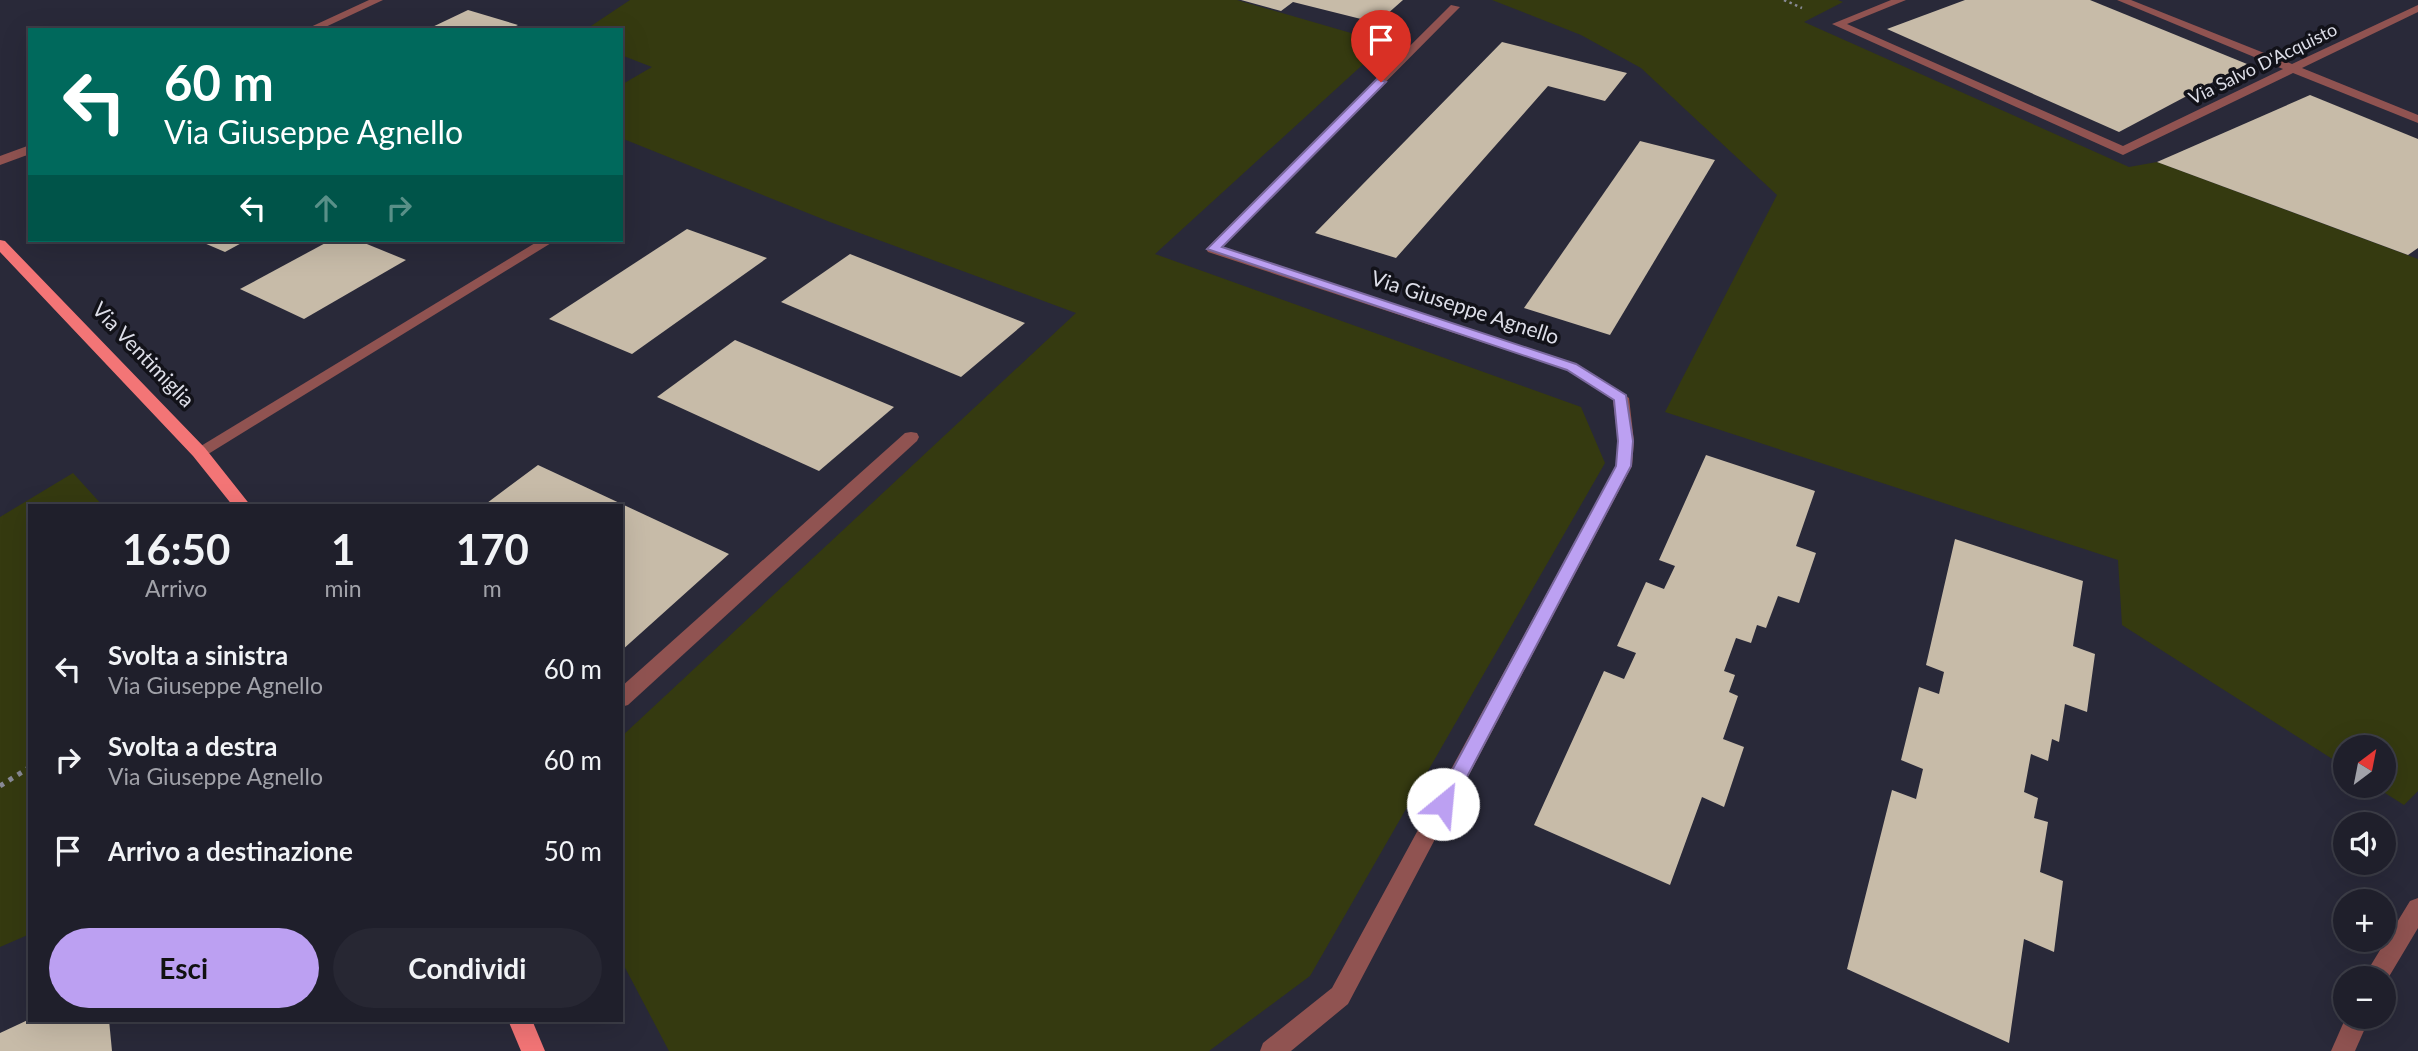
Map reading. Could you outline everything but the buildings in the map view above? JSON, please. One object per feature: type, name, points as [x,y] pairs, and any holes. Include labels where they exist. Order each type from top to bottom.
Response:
[{"type":"main road","name":"Via Ventimiglia","points":[[0,244],[199,452],[241,504]]},
{"type":"main road","points":[[521,1022],[533,1051]]},
{"type":"street","points":[[314,28],[378,0]]},
{"type":"street","name":"Via Salvo D'Acquisto","points":[[1901,0],[1837,24],[2123,151],[2418,8]]},
{"type":"street","points":[[2122,0],[2418,119]]},
{"type":"street","name":"Via Giuseppe Agnello","points":[[1272,1051],[1340,996],[1624,466],[1626,441],[1621,398],[1572,367],[1213,249],[1455,7]]},
{"type":"street","points":[[0,161],[28,150]]},
{"type":"street","points":[[199,452],[546,242]]},
{"type":"street","points":[[623,697],[911,437]]},
{"type":"street","points":[[2382,966],[2418,908]]},
{"type":"street","points":[[2343,1051],[2353,1029]]},
{"type":"path","points":[[0,786],[28,768]]},
{"type":"green space","points":[[630,0],[1237,0],[1351,33],[1370,58],[1155,254],[1581,407],[1605,463],[1310,976],[1209,1051],[669,1051],[623,964],[623,735],[1076,313],[830,222],[623,139],[623,84],[652,67],[623,56],[623,28],[588,28]]},
{"type":"green space","points":[[1492,0],[1838,0],[1843,2],[1804,22],[2129,167],[2157,162],[2418,259],[2418,791],[2404,805],[2393,798],[2396,798],[2396,735],[2333,735],[2333,759],[2122,625],[2118,560],[1665,412],[1777,195],[1641,68],[1581,35]]},
{"type":"green space","points":[[73,473],[101,504],[28,504],[28,935],[0,947],[0,517]]},
{"type":"route","points":[[1381,82],[1213,249],[1572,367],[1621,398],[1626,441],[1624,466],[1443,804]]}]
